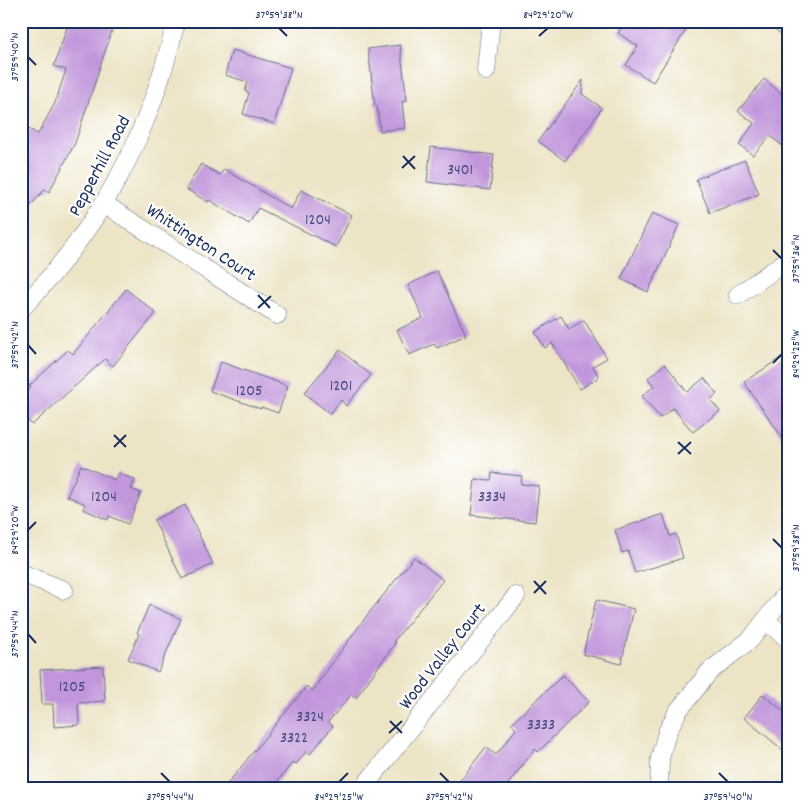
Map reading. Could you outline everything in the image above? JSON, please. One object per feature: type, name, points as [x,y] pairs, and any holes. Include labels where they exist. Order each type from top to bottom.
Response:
[{"type":"street","name":"Pepperhill Road","points":[[21,309],[67,258],[104,204],[129,159],[148,118],[167,59],[176,21]]},
{"type":"street","points":[[486,71],[491,21]]},
{"type":"street","points":[[779,21],[788,28]]},
{"type":"street","name":"Whittington Court","points":[[104,204],[277,314]]},
{"type":"street","points":[[738,295],[788,258]]},
{"type":"street","points":[[21,573],[64,590]]},
{"type":"street","points":[[659,788],[660,758],[667,732],[678,711],[710,671],[725,657],[740,649],[766,621],[788,590]]},
{"type":"street","name":"Wood Valley Court","points":[[363,788],[516,596]]},
{"type":"street","points":[[766,621],[788,639]]},
{"type":"building","points":[[69,21],[115,21],[75,143],[49,192],[45,189],[21,217],[21,125],[38,134],[55,103],[66,70],[54,66]]},
{"type":"building","points":[[626,21],[673,21],[686,30],[653,82],[626,65],[638,46],[618,33]]},
{"type":"building","points":[[400,45],[407,101],[402,102],[405,128],[380,131],[368,49]]},
{"type":"building","points":[[232,50],[291,68],[274,124],[243,114],[249,93],[245,91],[248,82],[225,75]]},
{"type":"building","points":[[764,79],[788,99],[788,150],[770,136],[753,155],[739,145],[754,123],[738,111]]},
{"type":"building","points":[[583,80],[582,94],[602,108],[565,161],[538,141]]},
{"type":"building","points":[[431,147],[494,155],[490,190],[427,182]]},
{"type":"building","points":[[745,160],[759,194],[710,213],[696,179]]},
{"type":"building","points":[[201,164],[220,175],[224,169],[291,209],[301,190],[352,215],[336,247],[258,208],[249,224],[209,200],[208,202],[186,189]]},
{"type":"building","points":[[652,213],[679,225],[648,292],[621,279]]},
{"type":"building","points":[[437,271],[466,335],[437,348],[434,344],[409,355],[397,330],[423,318],[408,285]]},
{"type":"building","points":[[126,289],[156,313],[113,366],[105,359],[32,425],[21,413],[21,398],[31,388],[29,386],[68,350],[73,354]]},
{"type":"building","points":[[561,316],[569,329],[584,320],[607,358],[593,366],[599,377],[580,389],[552,343],[545,348],[535,332]]},
{"type":"building","points":[[340,350],[371,375],[346,406],[341,400],[330,414],[304,393]]},
{"type":"building","points":[[788,353],[788,446],[744,382]]},
{"type":"building","points":[[221,362],[288,386],[278,413],[210,391]]},
{"type":"building","points":[[665,364],[687,392],[704,378],[717,394],[710,400],[720,411],[693,432],[673,408],[660,418],[642,396],[654,386],[648,378]]},
{"type":"building","points":[[81,465],[115,480],[118,473],[135,480],[131,489],[141,493],[128,524],[109,516],[108,520],[83,509],[85,504],[67,496]]},
{"type":"building","points":[[492,473],[522,476],[521,484],[539,486],[535,522],[471,515],[475,479],[491,480]]},
{"type":"building","points":[[185,505],[213,564],[182,579],[154,520]]},
{"type":"building","points":[[663,514],[670,536],[676,534],[683,558],[635,573],[628,551],[622,553],[615,530]]},
{"type":"building","points":[[414,557],[443,580],[394,641],[396,642],[356,698],[351,695],[328,722],[333,726],[310,754],[307,751],[296,764],[293,762],[272,788],[224,788],[307,686],[312,691],[365,618]]},
{"type":"building","points":[[596,600],[634,609],[621,664],[583,654]]},
{"type":"building","points":[[149,605],[181,619],[158,672],[128,659]]},
{"type":"building","points":[[103,666],[105,701],[78,703],[79,725],[54,727],[53,704],[42,704],[40,670]]},
{"type":"building","points":[[563,675],[589,702],[538,752],[535,749],[505,788],[454,788],[486,747],[496,755],[516,729],[511,724]]},
{"type":"building","points":[[763,694],[788,715],[788,754],[744,718]]}]
